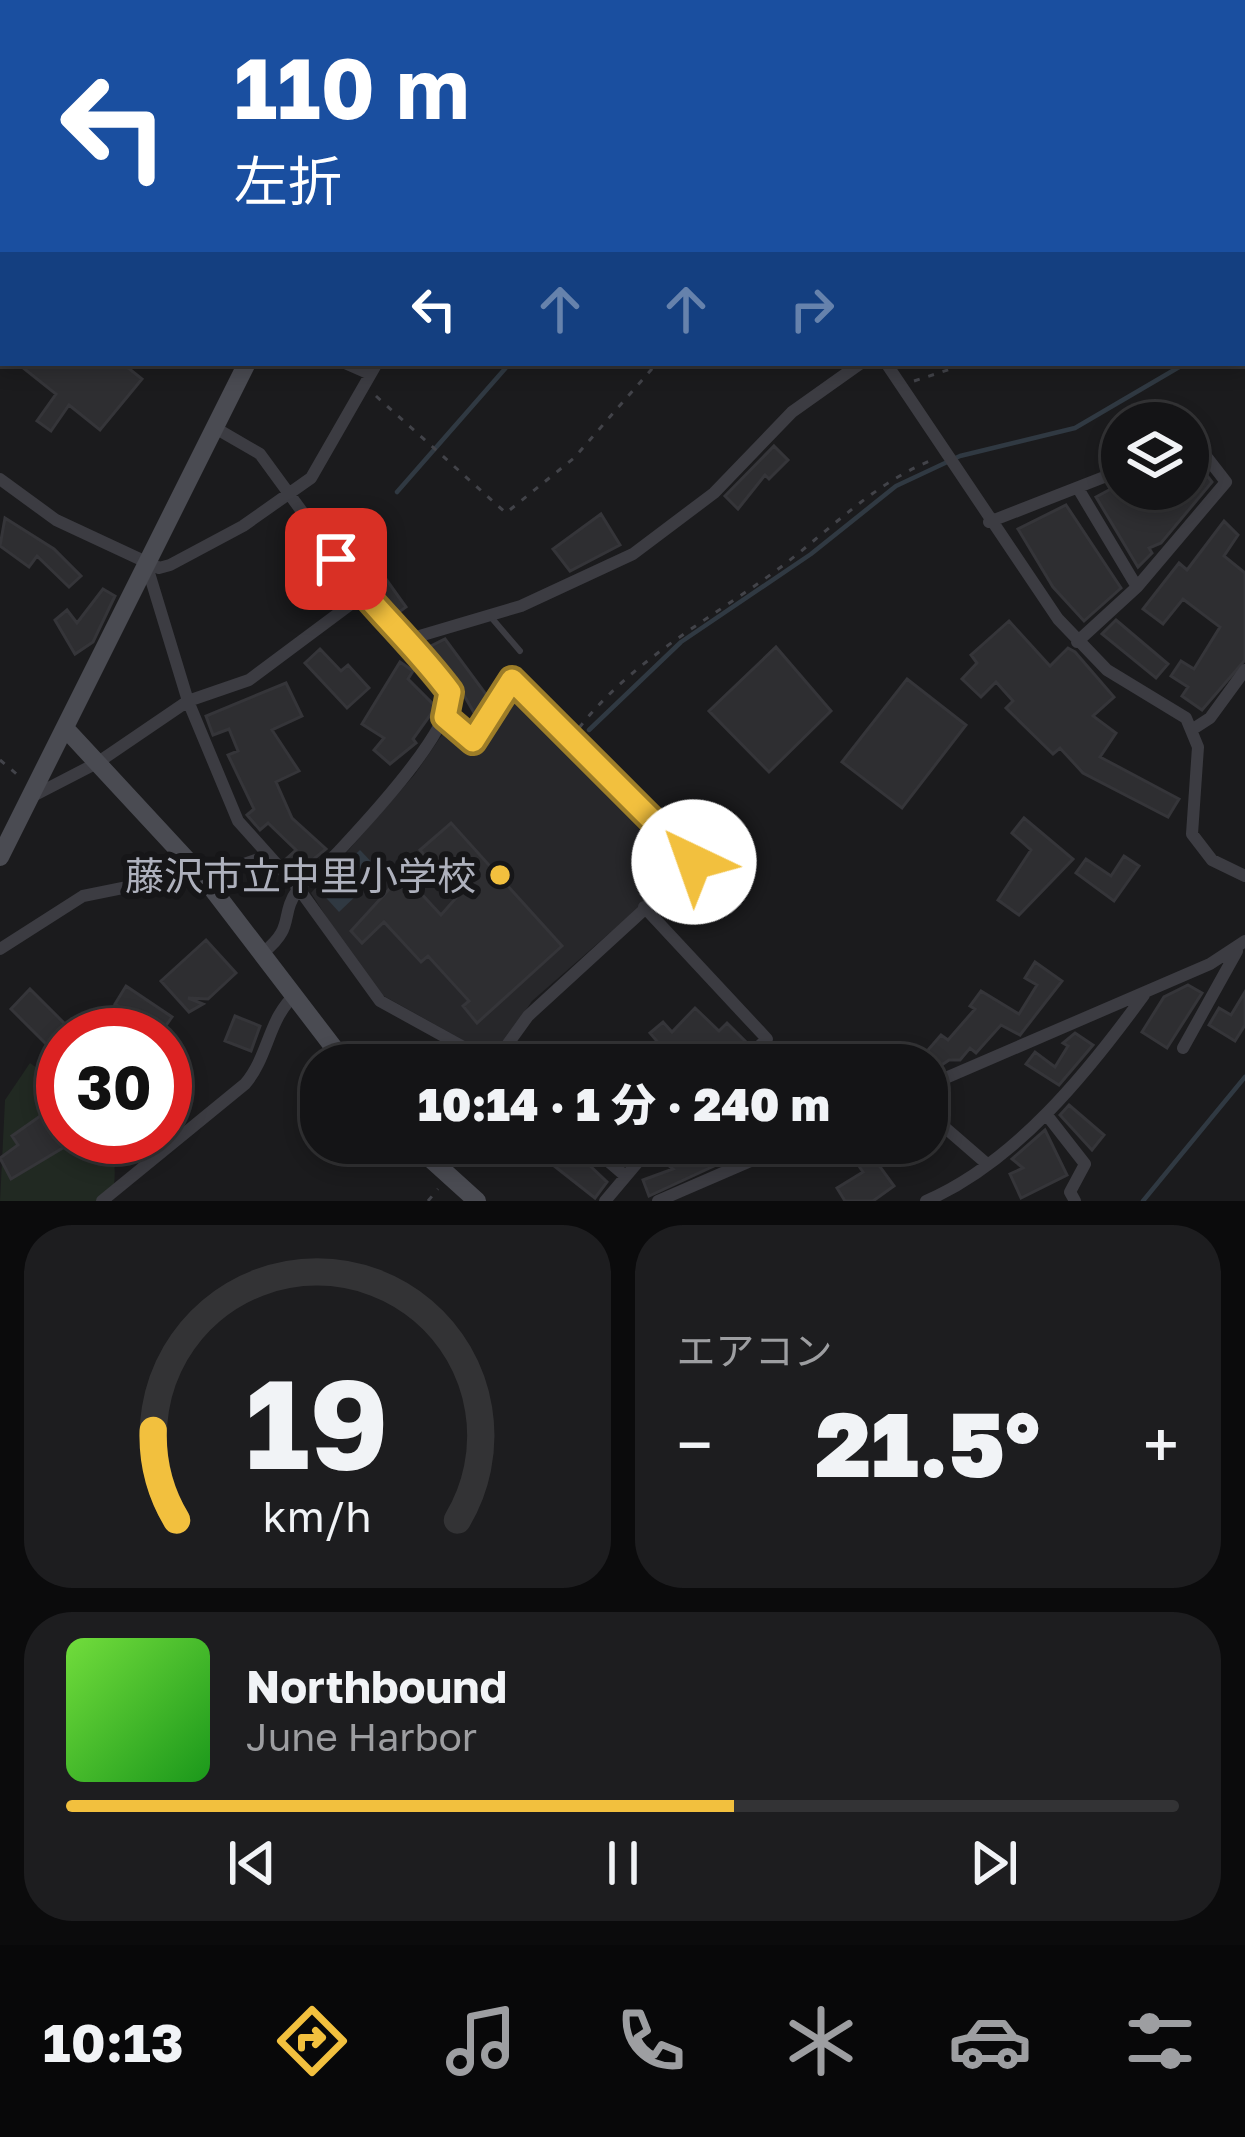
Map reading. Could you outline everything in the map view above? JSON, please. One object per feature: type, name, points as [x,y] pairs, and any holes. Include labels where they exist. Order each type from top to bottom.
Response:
[{"type":"street","points":[[0,857],[246,366]]},
{"type":"street","points":[[406,640],[490,616],[633,554],[714,493],[792,412],[857,366]]},
{"type":"street","points":[[888,366],[989,522],[1077,642],[1107,670],[1179,712],[1193,729],[1198,747],[1192,834],[1212,860],[1245,876]]},
{"type":"street","points":[[0,480],[56,520],[159,568],[190,557],[291,494],[326,459],[370,374]]},
{"type":"street","points":[[217,429],[260,454],[363,595],[450,692],[445,717],[340,850],[299,889],[285,936],[264,952]]},
{"type":"street","points":[[1209,460],[1226,482],[1209,502]]},
{"type":"street","points":[[989,522],[1101,480]]},
{"type":"street","points":[[1079,490],[1137,587]]},
{"type":"street","points":[[1077,642],[1137,587],[1202,510]]},
{"type":"street","points":[[145,562],[188,701],[238,821],[299,889],[380,1001],[458,1044]]},
{"type":"street","points":[[33,793],[97,763],[188,701],[267,669],[363,595]]},
{"type":"street","points":[[1193,729],[1210,718],[1245,670]]},
{"type":"street","points":[[445,717],[473,741],[512,680],[694,856],[694,862],[528,1016],[509,1044]]},
{"type":"street","points":[[65,728],[197,871],[332,1044]]},
{"type":"street","points":[[0,949],[83,896],[267,856]]},
{"type":"street","points":[[644,907],[767,1039],[762,1044]]},
{"type":"street","points":[[948,1077],[1242,945]]},
{"type":"street","points":[[1183,1048],[1242,945]]},
{"type":"street","points":[[926,1201],[945,1197],[1074,1091],[1146,992]]},
{"type":"street","points":[[102,1201],[245,1084],[261,1063],[278,1012],[296,994]]},
{"type":"street","points":[[1046,1114],[1085,1164],[1070,1192],[1075,1201]]},
{"type":"street","points":[[948,1131],[987,1165]]},
{"type":"street","points":[[436,1164],[477,1201]]},
{"type":"street","points":[[611,1164],[623,1174]]},
{"type":"street","points":[[605,1201],[633,1164]]},
{"type":"street","points":[[658,1201],[743,1164]]},
{"type":"lane","points":[[490,616],[520,651]]},
{"type":"path","points":[[370,374],[506,513],[574,458],[654,366]]},
{"type":"path","points":[[911,382],[960,366]]},
{"type":"path","points":[[572,737],[604,698],[698,620],[777,570],[880,487],[948,459]]},
{"type":"path","points":[[0,760],[33,793]]},
{"type":"shaded area","name":"藤沢市立中里小学校","points":[[512,693],[521,695],[688,858],[685,867],[532,1001],[503,1044],[470,1044],[373,990],[311,893],[415,774],[444,732],[474,752]]},
{"type":"shaded area","points":[[360,850],[381,872],[339,912],[318,889]]},
{"type":"shaded area","points":[[30,1063],[36,1067],[36,1164],[114,1164],[113,1194],[104,1201],[0,1201],[5,1100]]},
{"type":"building","points":[[21,366],[126,366],[142,379],[100,430],[69,405],[51,431],[37,421],[56,394]]},
{"type":"building","points":[[774,446],[788,460],[769,479],[765,475],[738,509],[725,496]]},
{"type":"building","points":[[1066,505],[1121,588],[1084,621],[1053,587],[1018,529]]},
{"type":"building","points":[[1104,510],[1189,510],[1161,543],[1149,548],[1152,553],[1138,567]]},
{"type":"building","points":[[601,514],[620,545],[570,571],[553,549]]},
{"type":"building","points":[[5,518],[54,549],[81,576],[69,587],[37,556],[29,567],[0,546]]},
{"type":"building","points":[[1224,521],[1238,535],[1224,556],[1245,573],[1245,660],[1202,710],[1182,696],[1188,687],[1171,676],[1181,661],[1194,669],[1220,627],[1183,599],[1163,624],[1143,609],[1179,563],[1187,570]]},
{"type":"building","points":[[355,536],[406,607],[395,615],[341,547]]},
{"type":"building","points":[[103,589],[115,596],[93,642],[75,654],[55,620],[67,610],[77,623]]},
{"type":"building","points":[[1116,620],[1168,664],[1156,678],[1102,634]]},
{"type":"building","points":[[1009,621],[1050,666],[1068,648],[1075,652],[1114,697],[1093,716],[1116,733],[1100,757],[1179,799],[1168,817],[1083,773],[1060,748],[1053,754],[1006,708],[1013,701],[996,682],[981,697],[962,679],[977,663],[971,655]]},
{"type":"building","points":[[445,639],[488,697],[476,716],[458,685],[425,649]]},
{"type":"building","points":[[776,647],[831,711],[769,772],[709,711]]},
{"type":"building","points":[[320,649],[341,671],[348,665],[369,688],[347,708],[305,663]]},
{"type":"building","points":[[400,662],[413,671],[408,679],[436,707],[413,739],[416,743],[390,764],[374,750],[384,738],[362,724]]},
{"type":"building","points":[[907,679],[966,725],[902,808],[842,762]]},
{"type":"building","points":[[286,683],[302,716],[272,730],[299,771],[276,782],[292,818],[326,849],[298,872],[286,859],[296,850],[268,823],[260,830],[247,815],[254,809],[228,755],[238,751],[229,729],[213,735],[206,716]]},
{"type":"building","points":[[1024,818],[1073,859],[1019,915],[998,900],[1031,850],[1012,833]]},
{"type":"building","points":[[451,823],[562,946],[477,1023],[463,1006],[469,1001],[428,956],[421,962],[384,922],[362,943],[351,931],[403,874],[441,915],[470,882],[454,864],[442,875],[420,850]]},
{"type":"building","points":[[1124,856],[1139,866],[1114,901],[1076,873],[1086,859],[1111,876]]},
{"type":"building","points":[[206,940],[236,973],[208,999],[188,998],[203,1004],[192,1010],[161,981]]},
{"type":"building","points":[[1035,962],[1062,981],[1020,1035],[1001,1025],[976,1053],[970,1048],[960,1060],[948,1061],[948,1044],[933,1044],[941,1035],[948,1040],[975,1009],[970,1006],[981,991],[1019,1014],[1037,985],[1025,978]]},
{"type":"building","points":[[1188,985],[1202,993],[1167,1048],[1142,1032],[1164,997]]},
{"type":"building","points":[[126,986],[159,1008],[121,1008],[115,1004]]},
{"type":"building","points":[[30,989],[49,1008],[36,1008],[36,1034],[11,1009]]},
{"type":"building","points":[[1245,992],[1245,1025],[1235,1041],[1209,1025],[1219,1008],[1231,1015]]},
{"type":"building","points":[[695,1008],[719,1031],[727,1023],[747,1043],[659,1044],[650,1033],[663,1022],[672,1032]]},
{"type":"building","points":[[235,1016],[260,1026],[251,1051],[225,1041]]},
{"type":"building","points":[[1075,1033],[1093,1045],[1059,1085],[1026,1064],[1035,1052],[1055,1067],[1068,1046],[1063,1043]]},
{"type":"building","points":[[1069,1105],[1104,1135],[1092,1150],[1060,1115]]},
{"type":"building","points":[[36,1119],[36,1164],[11,1179],[0,1158],[18,1145],[12,1136]]},
{"type":"building","points":[[1045,1130],[1067,1175],[1021,1198],[1010,1174],[1023,1168],[1012,1159]]},
{"type":"building","points":[[552,1164],[588,1164],[607,1182],[595,1198]]},
{"type":"building","points":[[667,1164],[718,1164],[649,1196],[643,1180],[673,1169]]},
{"type":"building","points":[[858,1164],[878,1164],[894,1186],[873,1201],[845,1201],[837,1188],[863,1172]]},
{"type":"waterway","points":[[397,492],[507,366]]},
{"type":"waterway","points":[[589,730],[681,642],[811,554],[896,486],[960,456],[1075,428],[1181,366]]},
{"type":"waterway","points":[[1143,1201],[1245,1077]]},
{"type":"place","name":"藤沢市立中里小学校","points":[[500,875]]},
{"type":"route","points":[[336,559],[386,623],[417,650],[450,692],[445,717],[451,723],[473,741],[512,680],[694,856],[694,862]]}]
